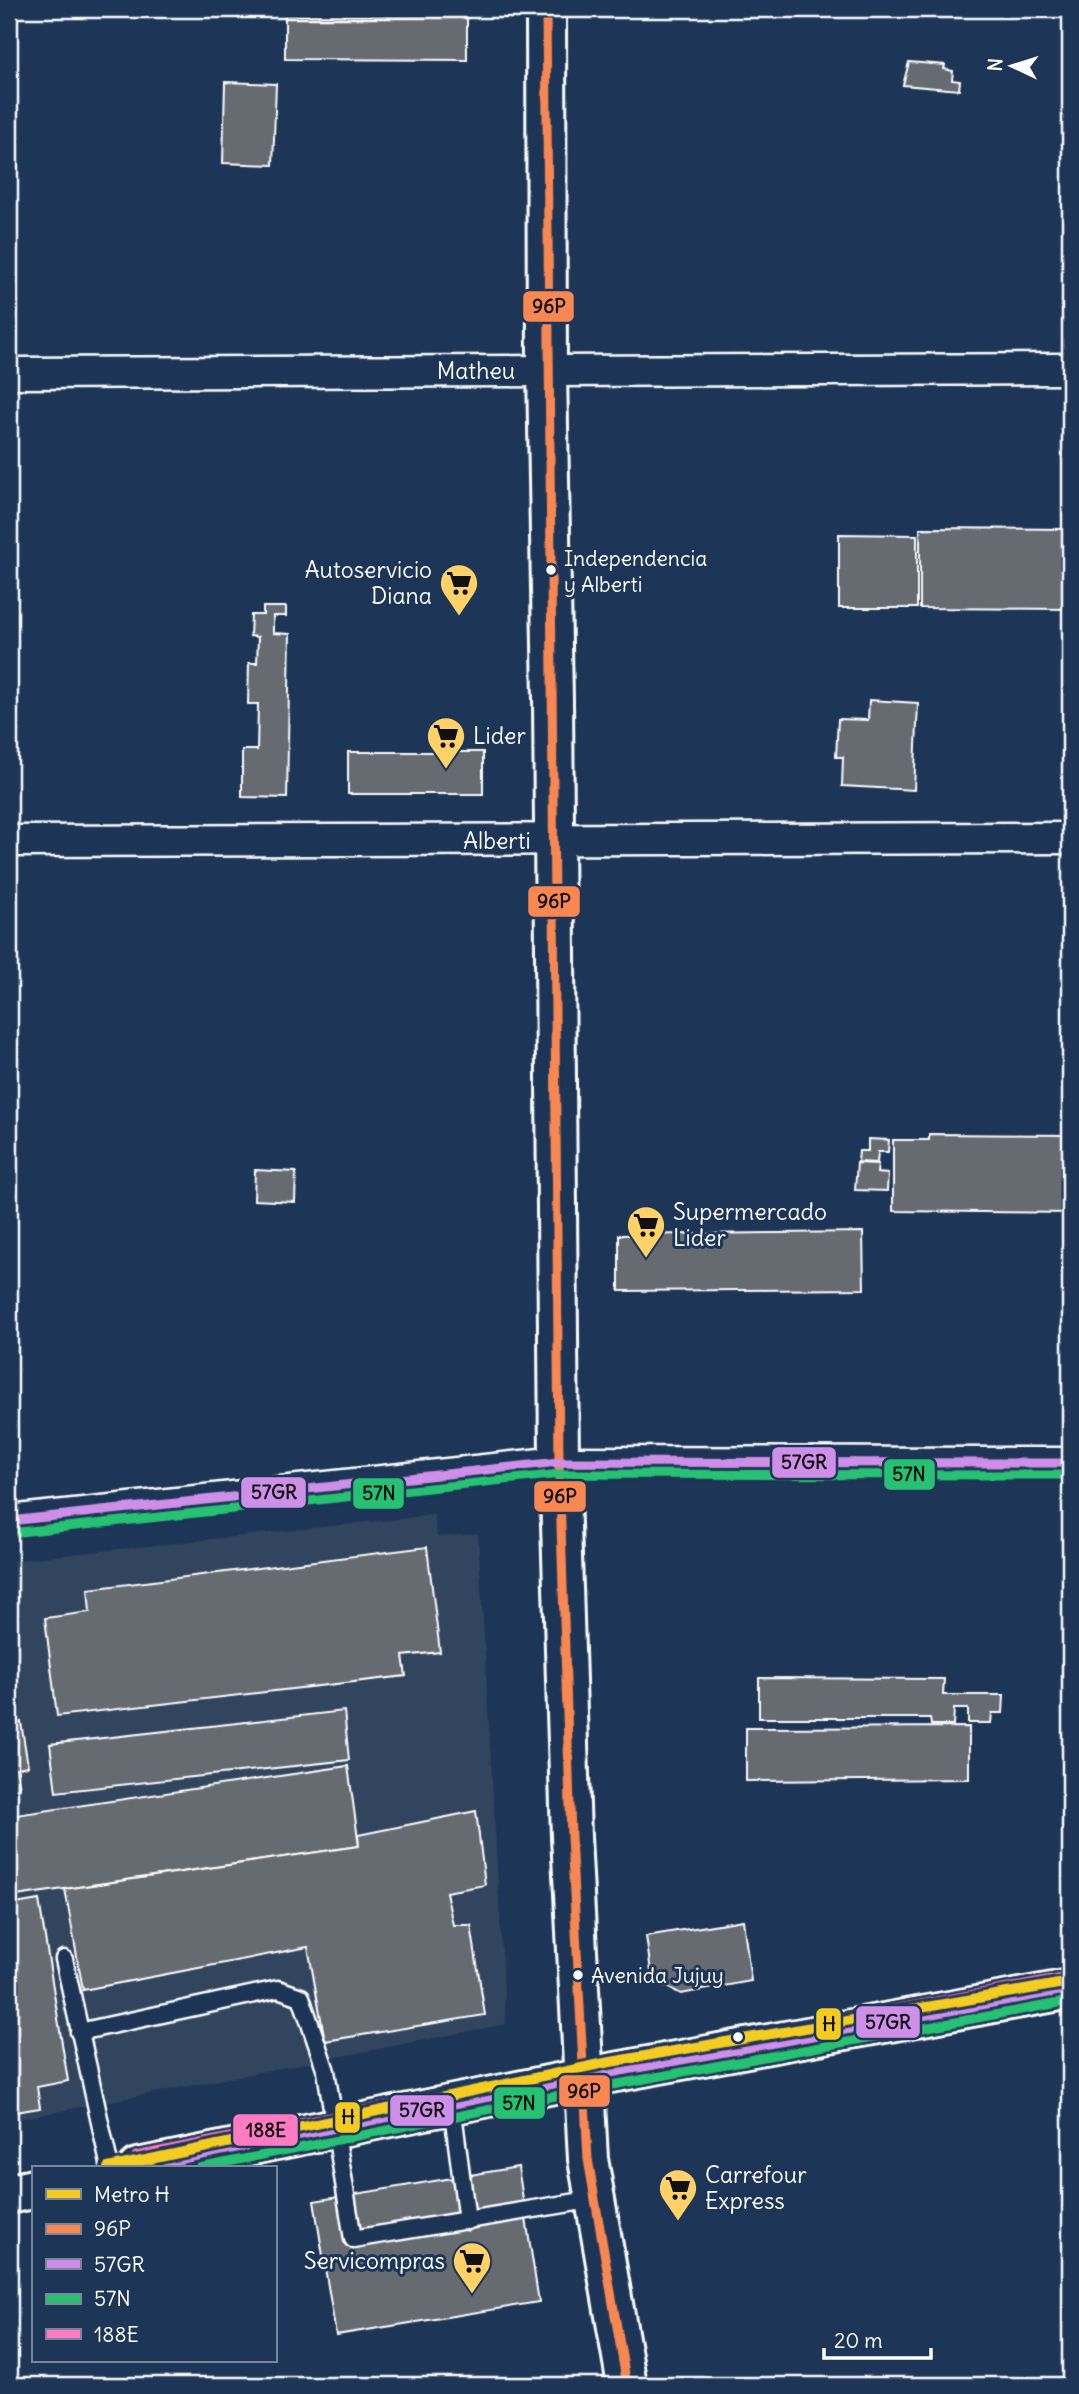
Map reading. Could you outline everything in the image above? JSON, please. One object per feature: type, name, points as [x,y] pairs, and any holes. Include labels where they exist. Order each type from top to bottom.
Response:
[{"type":"main road","points":[[546,9],[547,370],[559,1462],[571,1837],[589,2159],[627,2385]]},
{"type":"main road","points":[[148,2166],[583,2078],[1070,1989]]},
{"type":"main road","points":[[9,2194],[32,2189]]},
{"type":"street","name":"Matheu","points":[[9,373],[1070,369]]},
{"type":"street","name":"Alberti","points":[[9,841],[1070,838]]},
{"type":"street","points":[[9,1521],[559,1462],[1070,1464]]},
{"type":"lane","points":[[64,1959],[110,2166]]},
{"type":"lane","points":[[79,2032],[278,1989],[301,1997],[326,2071],[353,2239],[595,2199]]},
{"type":"lane","points":[[452,2105],[467,2221]]},
{"type":"shaded area","points":[[434,1515],[437,1537],[478,1534],[506,2024],[9,2121],[9,1561]]},
{"type":"building","points":[[285,15],[467,16],[467,60],[285,59]]},
{"type":"building","points":[[909,62],[945,65],[944,69],[953,71],[952,80],[960,81],[959,90],[903,85]]},
{"type":"building","points":[[225,82],[276,84],[273,165],[223,163]]},
{"type":"building","points":[[920,528],[1070,529],[1070,609],[920,608]]},
{"type":"building","points":[[839,534],[917,535],[917,608],[839,608]]},
{"type":"building","points":[[263,607],[286,607],[286,616],[273,616],[273,633],[290,634],[287,798],[242,797],[242,750],[257,750],[258,704],[248,704],[249,663],[257,663],[258,637],[250,636],[251,615],[263,615]]},
{"type":"building","points":[[869,700],[918,703],[914,790],[842,786],[843,757],[836,757],[838,719],[868,720]]},
{"type":"building","points":[[348,752],[483,752],[483,794],[348,794]]},
{"type":"building","points":[[929,1134],[1070,1135],[1070,1213],[893,1211],[893,1140],[929,1140]]},
{"type":"building","points":[[868,1139],[889,1140],[888,1152],[878,1152],[877,1163],[858,1162],[859,1151],[868,1151]]},
{"type":"building","points":[[857,1163],[878,1164],[877,1173],[888,1174],[887,1191],[855,1190]]},
{"type":"building","points":[[255,1170],[296,1172],[295,1202],[254,1200]]},
{"type":"building","points":[[863,1232],[864,1289],[619,1291],[619,1235]]},
{"type":"building","points":[[427,1547],[440,1652],[403,1656],[406,1676],[57,1716],[45,1618],[90,1612],[88,1589]]},
{"type":"building","points":[[759,1678],[944,1679],[943,1695],[1004,1695],[1003,1713],[992,1713],[991,1723],[968,1723],[968,1709],[954,1709],[953,1725],[931,1725],[930,1718],[759,1718]]},
{"type":"building","points":[[344,1711],[349,1760],[56,1792],[50,1744]]},
{"type":"building","points":[[9,1718],[10,1724],[21,1722],[28,1766],[16,1768],[20,1788],[9,1790]]},
{"type":"building","points":[[969,1727],[969,1779],[746,1781],[746,1728]]},
{"type":"building","points":[[348,1766],[359,1846],[9,1897],[9,1816]]},
{"type":"building","points":[[476,1811],[485,1885],[446,1892],[453,1925],[471,1925],[485,2015],[325,2041],[308,1947],[83,1990],[65,1889],[359,1846],[358,1835]]},
{"type":"building","points":[[39,1900],[68,2081],[37,2087],[40,2108],[9,2113],[9,1905]]},
{"type":"building","points":[[743,1920],[751,1981],[681,1994],[652,1979],[646,1936]]},
{"type":"building","points":[[518,2167],[539,2302],[336,2335],[314,2201]]},
{"type":"metro line","name":"H","points":[[117,2166],[605,2063],[1070,1982]]},
{"type":"transit line","name":"96P","points":[[546,9],[559,1462],[571,1837],[588,2159],[627,2385]]},
{"type":"transit line","name":"57GR","points":[[9,1521],[559,1462],[1070,1463]]},
{"type":"transit line","name":"57N","points":[[10,1533],[560,1474],[1070,1475]]},
{"type":"transit line","name":"188E","points":[[136,2156],[581,2066],[1068,1977]]},
{"type":"transit line","name":"57GR","points":[[148,2166],[583,2078],[1070,1989]]},
{"type":"transit line","name":"57N","points":[[209,2166],[585,2090],[1070,2001]]},
{"type":"place","name":"Independencia y Alberti","points":[[551,570]]},
{"type":"place","name":"Autoservicio Diana","points":[[459,617]]},
{"type":"place","name":"Lider","points":[[446,770]]},
{"type":"place","name":"Supermercado Lider","points":[[646,1259]]},
{"type":"place","name":"Avenida Jujuy","points":[[578,1975]]},
{"type":"place","name":"Carrefour Express","points":[[678,2222]]},
{"type":"place","name":"Servicompras","points":[[472,2295]]}]
